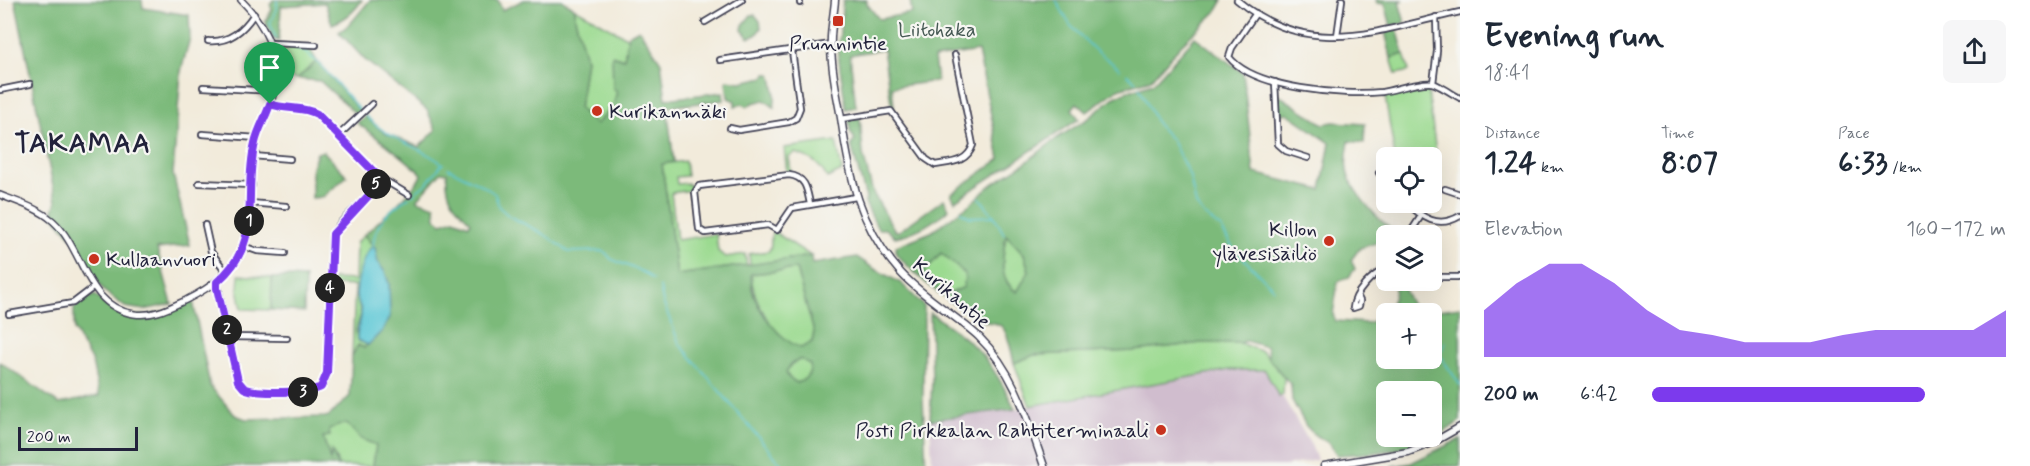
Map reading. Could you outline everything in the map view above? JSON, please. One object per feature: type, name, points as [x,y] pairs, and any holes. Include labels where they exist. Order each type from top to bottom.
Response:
[{"type":"main road","name":"Kurikantie","points":[[835,0],[831,44],[846,157],[856,196],[869,226],[901,272],[929,300],[978,337],[1001,363],[1018,394],[1044,466]]},
{"type":"main road","points":[[1324,466],[1408,452],[1432,443],[1460,427]]},
{"type":"street","points":[[0,195],[35,209],[52,220],[69,243],[94,287],[119,310],[147,315],[163,311],[217,282],[227,273],[243,246],[248,230],[253,156],[274,91],[271,43],[254,14],[241,0]]},
{"type":"street","points":[[705,22],[742,0]]},
{"type":"street","points":[[1237,0],[1271,23],[1295,31],[1318,35],[1375,34],[1460,12]]},
{"type":"street","points":[[1337,36],[1342,0]]},
{"type":"street","points":[[1256,13],[1232,48],[1229,57],[1247,71],[1275,82],[1305,89],[1368,93],[1433,83],[1460,98]]},
{"type":"street","points":[[208,41],[226,40],[233,36],[254,14]]},
{"type":"street","points":[[1433,83],[1437,51],[1436,17]]},
{"type":"street","points":[[271,43],[316,45]]},
{"type":"street","points":[[720,60],[831,44]]},
{"type":"street","points":[[730,128],[739,130],[789,122],[796,118],[800,105],[792,51]]},
{"type":"street","points":[[841,118],[891,111],[931,164],[963,160],[973,145],[955,55]]},
{"type":"street","points":[[1275,82],[1278,144],[1286,151],[1308,158]]},
{"type":"street","points":[[0,90],[30,84]]},
{"type":"street","points":[[203,87],[274,91]]},
{"type":"street","points":[[270,104],[283,108],[310,110],[322,118],[379,177],[409,195]]},
{"type":"street","points":[[339,135],[372,104]]},
{"type":"street","points":[[202,134],[257,138]]},
{"type":"street","points":[[253,156],[290,159]]},
{"type":"street","points":[[810,204],[802,179],[789,175],[699,186],[695,192],[699,229],[705,233],[768,225],[777,230],[792,208],[856,196]]},
{"type":"street","points":[[217,282],[238,381],[244,388],[306,392],[321,387],[327,373],[332,237],[336,229],[371,193],[379,177]]},
{"type":"street","points":[[200,183],[252,185]]},
{"type":"street","points":[[1445,189],[1460,194]]},
{"type":"street","points":[[250,203],[286,206]]},
{"type":"street","points":[[1418,213],[1438,222],[1448,222],[1460,216]]},
{"type":"street","points":[[1415,225],[1421,216]]},
{"type":"street","points":[[205,225],[211,252],[227,273]]},
{"type":"street","points":[[243,246],[257,251],[285,253]]},
{"type":"street","points":[[1358,297],[1372,276],[1376,274]]},
{"type":"street","points":[[1442,277],[1460,277]]},
{"type":"street","points":[[9,314],[73,303],[94,287]]},
{"type":"street","points":[[228,337],[287,338]]},
{"type":"shaded area","points":[[1229,370],[1267,370],[1311,445],[1317,460],[1285,466],[932,466],[930,420],[1010,410]]},
{"type":"green space","points":[[15,0],[142,0],[143,8],[189,15],[190,38],[181,71],[173,174],[190,245],[157,249],[172,304],[144,310],[125,307],[104,291],[87,266],[76,242],[52,214],[56,201]]},
{"type":"green space","points":[[273,0],[362,0],[349,15],[332,24],[325,3],[281,6],[279,41],[273,39],[265,21],[272,10],[270,4]]},
{"type":"green space","points":[[370,0],[498,0],[502,10],[524,0],[562,0],[575,8],[575,18],[586,59],[579,109],[596,124],[613,107],[617,91],[613,88],[612,55],[624,59],[628,35],[639,29],[661,62],[666,99],[723,92],[724,100],[667,107],[674,162],[662,164],[677,275],[811,256],[812,264],[857,257],[901,283],[924,306],[923,397],[926,466],[373,466],[376,445],[361,439],[346,423],[329,429],[330,436],[323,437],[330,460],[332,451],[338,466],[0,466],[0,362],[59,404],[99,396],[92,362],[74,330],[74,308],[95,295],[110,308],[130,315],[152,314],[193,301],[210,386],[235,415],[246,419],[325,417],[329,416],[350,396],[352,356],[358,345],[364,348],[382,331],[390,317],[389,284],[385,272],[378,263],[375,248],[364,235],[413,188],[421,174],[399,154],[357,123],[365,116],[385,133],[419,147],[436,130],[427,110],[365,60],[339,32],[350,24]],"holes":[[[441,172],[447,173],[449,195],[471,222],[469,225],[454,219],[442,223],[436,218],[435,206],[417,200]],[[796,269],[814,332],[812,342],[801,348],[778,332],[759,307],[752,287],[751,274]],[[801,359],[810,365],[810,371],[803,380],[797,383],[789,378],[786,372],[791,364]]]},
{"type":"green space","name":"Liitohaka","points":[[843,0],[867,0],[867,4],[879,19],[912,13],[910,0],[1223,0],[1216,12],[1181,45],[1151,79],[1118,89],[1087,112],[1077,103],[1072,109],[1079,119],[955,201],[951,194],[1000,159],[978,51],[934,58],[937,81],[892,87],[894,108],[891,103],[883,49],[850,55],[856,107],[846,109],[838,53]]},
{"type":"green space","points":[[1376,0],[1403,0],[1399,2],[1405,23],[1391,26],[1385,4],[1377,3]]},
{"type":"green space","points":[[575,8],[628,38],[624,60],[613,56],[617,91],[613,107],[596,124],[579,109],[586,59],[575,18]]},
{"type":"green space","points":[[751,15],[755,15],[760,21],[761,28],[756,35],[749,38],[742,30]]},
{"type":"green space","points":[[1397,28],[1404,54],[1391,58],[1385,31]]},
{"type":"green space","points":[[1195,37],[1243,73],[1254,173],[1321,190],[1330,143],[1287,113],[1278,115],[1277,94],[1323,124],[1333,122],[1365,124],[1364,143],[1349,141],[1347,170],[1354,187],[1368,207],[1386,225],[1376,225],[1376,243],[1360,248],[1351,260],[1355,269],[1349,277],[1338,282],[1333,314],[1335,321],[1367,323],[1376,320],[1376,369],[1442,369],[1442,309],[1460,307],[1460,421],[1442,433],[1442,381],[1376,381],[1376,447],[1408,447],[1337,455],[1329,443],[1316,436],[1306,426],[1292,400],[1291,385],[1268,358],[1267,347],[1246,341],[1201,343],[1134,351],[1034,355],[1014,363],[1008,339],[1002,327],[981,320],[946,299],[896,254],[896,246],[931,232],[970,204],[991,185],[1089,118],[1113,98],[1153,83]],"holes":[[[1006,235],[1024,254],[1029,271],[1017,292],[1006,281],[1004,274]],[[941,253],[965,274],[964,287],[947,295],[923,273]]]},
{"type":"green space","points":[[277,46],[310,46],[317,61],[297,79],[280,77]]},
{"type":"green space","points":[[1404,54],[1409,71],[1396,74],[1391,58]]},
{"type":"green space","points":[[317,61],[361,112],[357,115],[320,81],[297,79]]},
{"type":"green space","points":[[766,74],[771,74],[773,82],[774,107],[764,100],[747,107],[743,104],[735,106],[735,101],[728,98],[726,82],[728,80],[741,82],[764,77]]},
{"type":"green space","points":[[1428,90],[1435,147],[1393,147],[1385,96]]},
{"type":"green space","points":[[860,117],[863,154],[873,193],[895,231],[899,231],[944,199],[949,209],[924,227],[903,235],[895,237],[886,229],[878,229],[865,203],[866,198],[851,145],[855,140],[850,131],[849,120]]},
{"type":"green space","points":[[836,141],[842,171],[827,178],[814,162],[795,153],[789,157],[791,172],[787,172],[784,148]]},
{"type":"green space","points":[[323,151],[347,176],[323,197],[312,198],[312,168],[317,153]]},
{"type":"green space","points":[[685,161],[687,176],[676,177],[677,184],[688,183],[692,190],[671,193],[677,240],[716,234],[718,251],[725,257],[745,254],[747,265],[677,275],[662,164]]},
{"type":"green space","points":[[773,231],[811,256],[750,265],[749,254],[769,251]]},
{"type":"green space","points":[[1006,234],[1024,254],[1029,271],[1017,292],[1010,286],[1004,273]]},
{"type":"green space","points":[[364,235],[375,248],[356,296],[361,314],[356,330],[357,340],[368,345],[364,348],[358,345],[352,356],[355,286],[333,285],[333,279],[355,280],[356,243]]},
{"type":"green space","points":[[941,253],[965,274],[964,288],[947,295],[923,274]]},
{"type":"green space","points":[[796,269],[814,332],[812,342],[801,349],[782,336],[767,318],[756,296],[751,274]]},
{"type":"green space","points":[[239,275],[272,278],[271,310],[242,309],[238,288]]},
{"type":"green space","points":[[272,278],[305,278],[304,312],[271,310]]},
{"type":"green space","points":[[1395,291],[1405,292],[1411,303],[1391,303]]},
{"type":"green space","points":[[930,313],[971,343],[981,354],[998,377],[1015,409],[930,420],[932,379]]},
{"type":"green space","points":[[1201,343],[1240,343],[1263,352],[1284,377],[1283,394],[1279,397],[1265,370],[1229,370],[1030,406],[1014,363],[1034,355],[1134,351]]},
{"type":"green space","points":[[801,359],[810,365],[810,371],[805,380],[797,383],[789,378],[786,372],[791,364]]},
{"type":"green space","points":[[346,423],[376,445],[373,466],[338,466],[331,452],[330,460],[323,437],[328,429]]},
{"type":"green space","points":[[1460,439],[1460,466],[1391,466],[1411,463]]},
{"type":"water","points":[[373,246],[378,263],[385,272],[389,284],[390,317],[382,331],[368,345],[357,340],[361,310],[356,294],[363,261]]},
{"type":"waterway","points":[[276,39],[270,23],[277,9],[277,0]]},
{"type":"waterway","points":[[1056,0],[1070,25],[1095,50],[1120,69]]},
{"type":"waterway","points":[[295,47],[312,57],[360,110]]},
{"type":"waterway","points":[[1127,74],[1136,82]]},
{"type":"waterway","points":[[1139,87],[1157,124],[1172,140],[1190,177],[1196,205],[1204,215],[1221,228],[1233,248],[1274,289]]},
{"type":"waterway","points":[[366,116],[384,131],[443,164]]},
{"type":"waterway","points":[[412,195],[427,183],[442,164]]},
{"type":"waterway","points":[[448,168],[485,187],[495,194],[499,207],[509,216],[544,234],[569,252],[601,251],[611,259],[645,273],[653,280]]},
{"type":"waterway","points":[[373,246],[376,230],[384,217],[409,197]]},
{"type":"waterway","points":[[979,197],[1004,234]]},
{"type":"waterway","points":[[961,212],[970,217],[994,216]]},
{"type":"waterway","points":[[660,287],[663,302],[679,343],[781,464],[780,466]]},
{"type":"waterway","points":[[1445,343],[1439,354],[1460,385]]},
{"type":"place","name":"Prunnintie","points":[[838,21]]},
{"type":"place","name":"Kurikanmäki","points":[[597,111]]},
{"type":"place","name":"Killon ylävesisäiliö","points":[[1329,241]]},
{"type":"place","name":"Kullaanvuori","points":[[94,259]]},
{"type":"place","name":"Posti Pirkkalan Rahtiterminaali","points":[[1161,430]]},
{"type":"district","name":"TAKAMAA","points":[[83,143]]},
{"type":"route","points":[[270,104],[283,108],[310,110],[317,114],[379,177],[371,193],[333,234],[326,379],[321,387],[306,392],[252,390],[242,386],[238,381],[217,288],[217,282],[238,258],[245,242],[255,142],[270,104]]}]
